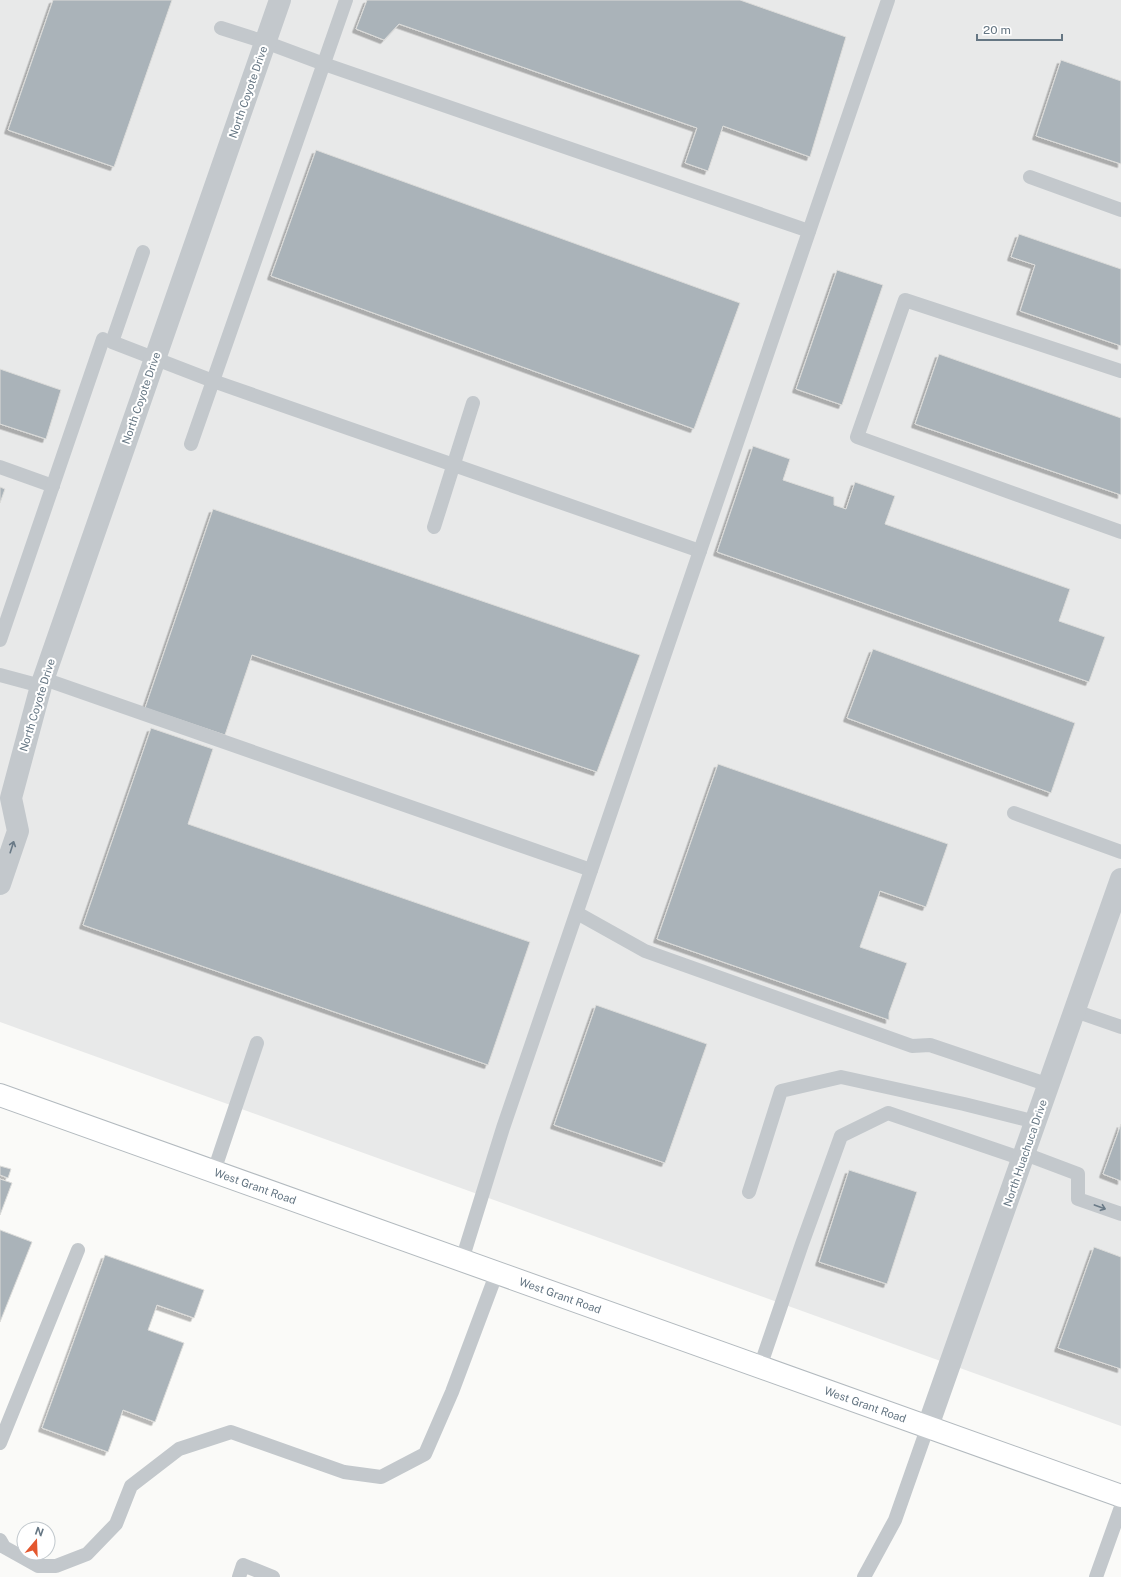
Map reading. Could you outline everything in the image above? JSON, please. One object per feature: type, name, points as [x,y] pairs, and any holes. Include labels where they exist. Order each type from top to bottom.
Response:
[{"type":"main road","name":"West Grant Road","points":[[0,1095],[1121,1496]]},
{"type":"street","name":"North Coyote Drive","points":[[0,884],[18,831],[5,803],[43,682],[280,0]]},
{"type":"street","name":"North Huachuca Drive","points":[[928,1426],[1121,879]]},
{"type":"lane","points":[[192,444],[346,0]]},
{"type":"lane","points":[[462,1260],[503,1128],[888,0]]},
{"type":"lane","points":[[221,28],[809,231]]},
{"type":"lane","points":[[1030,177],[1121,210]]},
{"type":"lane","points":[[143,252],[112,342],[213,381],[700,552]]},
{"type":"lane","points":[[1121,371],[905,300],[857,437],[1121,532]]},
{"type":"lane","points":[[0,640],[103,339]]},
{"type":"lane","points":[[434,527],[473,403]]},
{"type":"lane","points":[[0,467],[53,486]]},
{"type":"lane","points":[[0,675],[43,682],[591,870]]},
{"type":"lane","points":[[1014,813],[1121,852]]},
{"type":"lane","points":[[577,913],[645,951],[912,1046],[930,1045],[1049,1085]]},
{"type":"lane","points":[[1075,1011],[1121,1027]]},
{"type":"lane","points":[[214,1172],[257,1043]]},
{"type":"lane","points":[[749,1192],[781,1091],[841,1077],[964,1104],[1036,1122]]},
{"type":"lane","points":[[760,1367],[841,1136],[888,1113],[1078,1174],[1078,1199],[1121,1214]]},
{"type":"lane","points":[[0,1443],[78,1250]]},
{"type":"lane","points":[[0,1540],[4,1547],[38,1566],[56,1566],[87,1554],[116,1524],[131,1486],[178,1449],[231,1432],[344,1472],[381,1477],[425,1454],[452,1392],[496,1272]]},
{"type":"lane","points":[[864,1577],[895,1520],[928,1426]]},
{"type":"lane","points":[[1096,1577],[1121,1507]]},
{"type":"lane","points":[[239,1577],[243,1565],[273,1577]]},
{"type":"shaded area","points":[[0,0],[1121,0],[1121,1426],[0,1022]]},
{"type":"building","points":[[53,0],[172,0],[114,167],[8,130]]},
{"type":"building","points":[[367,0],[740,0],[846,37],[810,157],[723,126],[708,171],[685,163],[697,128],[399,24],[384,40],[356,29]]},
{"type":"building","points":[[1061,60],[1121,81],[1121,164],[1036,136]]},
{"type":"building","points":[[316,150],[740,303],[694,429],[271,276]]},
{"type":"building","points":[[1019,234],[1121,269],[1121,346],[1020,311],[1035,265],[1011,257]]},
{"type":"building","points":[[837,270],[883,285],[842,405],[796,389]]},
{"type":"building","points":[[939,354],[1121,418],[1121,495],[915,424]]},
{"type":"building","points":[[0,369],[61,390],[46,439],[0,424]]},
{"type":"building","points":[[753,446],[790,459],[783,480],[834,497],[834,505],[846,509],[855,482],[895,496],[885,524],[1070,589],[1059,621],[1105,637],[1089,682],[717,552]]},
{"type":"building","points":[[0,487],[5,489],[0,503]]},
{"type":"building","points":[[213,509],[640,655],[597,772],[252,655],[225,735],[145,708]]},
{"type":"building","points":[[873,649],[1075,723],[1051,793],[847,718]]},
{"type":"building","points":[[151,728],[213,749],[188,824],[530,942],[488,1065],[83,925]]},
{"type":"building","points":[[718,764],[948,844],[926,907],[880,891],[860,947],[907,963],[889,1013],[889,1020],[657,939]]},
{"type":"building","points":[[596,1005],[707,1044],[665,1163],[554,1125]]},
{"type":"building","points":[[1121,1124],[1121,1181],[1103,1174]]},
{"type":"building","points":[[0,1166],[11,1169],[8,1178],[0,1175]]},
{"type":"building","points":[[849,1170],[917,1192],[887,1284],[819,1262]]},
{"type":"building","points":[[0,1179],[12,1183],[0,1215]]},
{"type":"building","points":[[0,1230],[32,1242],[0,1322]]},
{"type":"building","points":[[1094,1247],[1121,1257],[1121,1369],[1058,1348]]},
{"type":"building","points":[[105,1255],[204,1290],[194,1318],[157,1305],[148,1330],[184,1343],[155,1422],[123,1410],[108,1452],[42,1428]]}]
